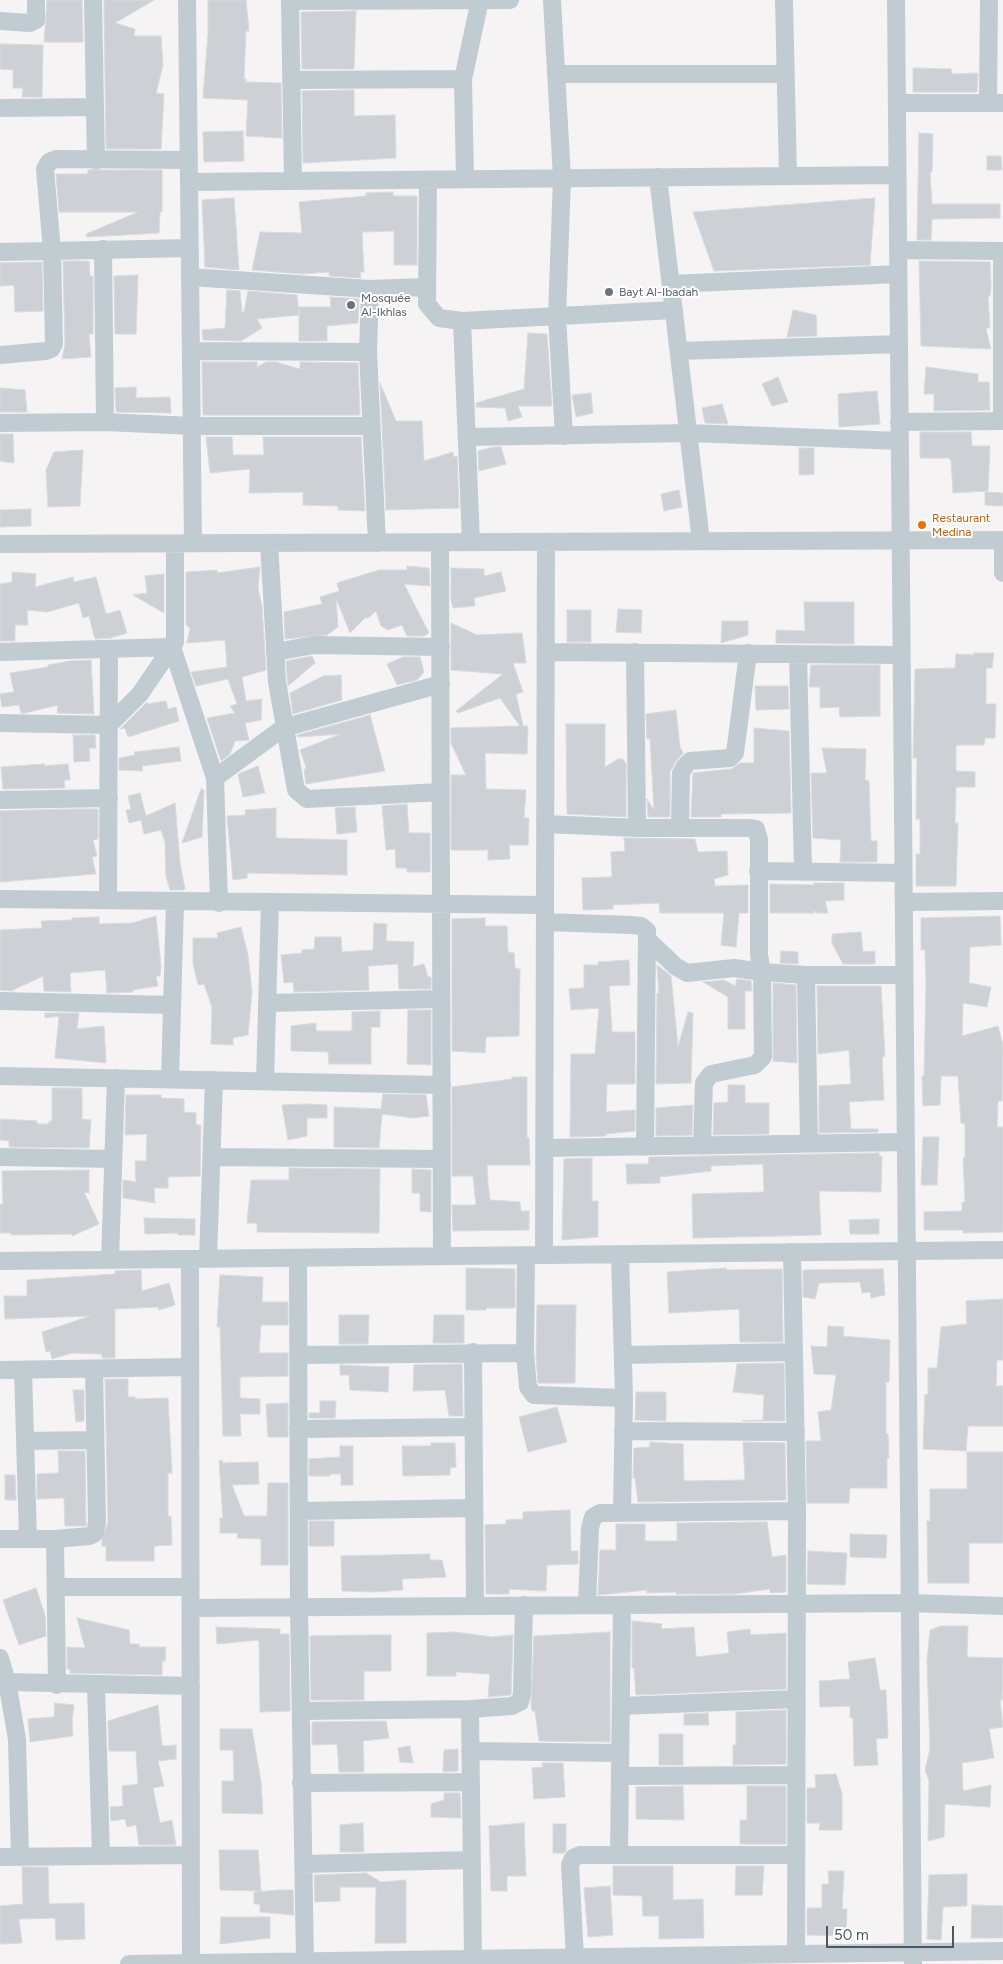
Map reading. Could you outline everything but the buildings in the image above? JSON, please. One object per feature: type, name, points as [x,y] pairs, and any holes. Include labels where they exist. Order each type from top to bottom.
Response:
[{"type":"street","points":[[0,21],[30,23],[36,20],[36,0]]},
{"type":"street","points":[[93,0],[96,161]]},
{"type":"street","points":[[187,0],[193,543]]},
{"type":"street","points":[[293,181],[290,1],[510,0]]},
{"type":"street","points":[[552,0],[562,178],[558,316],[564,436]]},
{"type":"street","points":[[784,0],[788,176]]},
{"type":"street","points":[[896,0],[913,1958]]},
{"type":"street","points":[[896,103],[995,103],[989,0]]},
{"type":"street","points":[[465,179],[463,79],[479,1]]},
{"type":"street","points":[[556,74],[785,74]]},
{"type":"street","points":[[291,80],[463,79]]},
{"type":"street","points":[[0,108],[95,107]]},
{"type":"street","points":[[0,355],[51,349],[54,344],[52,250],[45,169],[49,162],[56,160],[189,160]]},
{"type":"street","points":[[189,182],[897,175]]},
{"type":"street","points":[[658,177],[701,541]]},
{"type":"street","points":[[428,180],[427,304],[439,318],[462,321],[674,310]]},
{"type":"street","points":[[0,252],[190,248]]},
{"type":"street","points":[[104,250],[105,422]]},
{"type":"street","points":[[898,250],[1002,251],[1002,421],[900,422]]},
{"type":"street","points":[[671,284],[898,274]]},
{"type":"street","points":[[190,277],[370,289],[427,287]]},
{"type":"street","points":[[370,289],[368,352],[377,543]]},
{"type":"street","points":[[462,321],[471,542]]},
{"type":"street","points":[[679,351],[899,344]]},
{"type":"street","points":[[191,351],[368,352]]},
{"type":"street","points":[[0,423],[105,422],[192,426],[371,426]]},
{"type":"street","points":[[466,437],[689,433],[900,441]]},
{"type":"street","points":[[0,544],[1003,540],[1003,573]]},
{"type":"street","points":[[440,542],[442,1256]]},
{"type":"street","points":[[544,1255],[546,542]]},
{"type":"street","points":[[269,543],[275,652],[283,728],[296,790],[307,799],[441,792]]},
{"type":"street","points":[[0,723],[108,725],[140,694],[176,642],[175,544]]},
{"type":"street","points":[[275,652],[314,645],[441,647]]},
{"type":"street","points":[[0,652],[110,651],[172,647]]},
{"type":"street","points":[[172,647],[215,778],[219,903]]},
{"type":"street","points":[[108,900],[110,651]]},
{"type":"street","points":[[546,652],[901,654]]},
{"type":"street","points":[[635,652],[637,828]]},
{"type":"street","points":[[680,828],[681,773],[685,766],[690,761],[730,758],[736,753],[748,653]]},
{"type":"street","points":[[798,654],[803,872]]},
{"type":"street","points":[[215,778],[283,728],[441,684]]},
{"type":"street","points":[[0,800],[109,798]]},
{"type":"street","points":[[545,824],[637,828],[751,828],[756,830],[759,839],[759,955],[762,972],[762,1057],[755,1065],[712,1074],[704,1083],[702,1146]]},
{"type":"street","points":[[758,871],[903,873]]},
{"type":"street","points":[[0,899],[175,903],[441,904],[641,926],[647,931],[648,940],[645,1147]]},
{"type":"street","points":[[904,902],[1003,901]]},
{"type":"street","points":[[265,1080],[270,902]]},
{"type":"street","points":[[170,1079],[175,903]]},
{"type":"street","points":[[648,940],[675,966],[687,973],[734,968],[806,975],[904,975]]},
{"type":"street","points":[[806,975],[809,1144]]},
{"type":"street","points":[[267,1003],[441,999]]},
{"type":"street","points":[[0,1001],[172,1005]]},
{"type":"street","points":[[0,1076],[442,1085]]},
{"type":"street","points":[[110,1260],[116,1078]]},
{"type":"street","points":[[208,1259],[214,1080]]},
{"type":"street","points":[[544,1148],[906,1142]]},
{"type":"street","points":[[0,1157],[113,1159]]},
{"type":"street","points":[[211,1157],[442,1159]]},
{"type":"street","points":[[0,1261],[1003,1250]]},
{"type":"street","points":[[792,1252],[798,1511],[796,1954]]},
{"type":"street","points":[[620,1254],[624,1398],[622,1511]]},
{"type":"street","points":[[526,1256],[528,1387],[534,1395],[624,1398]]},
{"type":"street","points":[[298,1258],[299,1607],[305,1961]]},
{"type":"street","points":[[182,1963],[191,1855],[190,1259]]},
{"type":"street","points":[[473,1352],[475,1606]]},
{"type":"street","points":[[298,1355],[526,1352]]},
{"type":"street","points":[[623,1355],[794,1352]]},
{"type":"street","points":[[0,1370],[190,1367]]},
{"type":"street","points":[[0,1539],[55,1539],[90,1536],[95,1533],[97,1522],[94,1368]]},
{"type":"street","points":[[23,1370],[28,1539]]},
{"type":"street","points":[[298,1429],[474,1427]]},
{"type":"street","points":[[623,1431],[796,1432]]},
{"type":"street","points":[[25,1442],[95,1440]]},
{"type":"street","points":[[299,1511],[474,1508]]},
{"type":"street","points":[[587,1605],[590,1528],[593,1517],[600,1513],[622,1511],[798,1511]]},
{"type":"street","points":[[55,1539],[57,1685]]},
{"type":"street","points":[[56,1587],[190,1587]]},
{"type":"street","points":[[190,1608],[797,1603],[910,1603],[1003,1606]]},
{"type":"street","points":[[619,1854],[622,1604]]},
{"type":"street","points":[[301,1711],[470,1709],[512,1706],[520,1702],[522,1694],[524,1605]]},
{"type":"street","points":[[0,1658],[7,1682],[6,1710],[17,1739],[20,1856]]},
{"type":"street","points":[[7,1682],[57,1685],[191,1686]]},
{"type":"street","points":[[96,1685],[101,1855]]},
{"type":"street","points":[[621,1706],[797,1699]]},
{"type":"street","points":[[470,1709],[473,1959]]},
{"type":"street","points":[[470,1751],[620,1754]]},
{"type":"street","points":[[620,1776],[796,1775]]},
{"type":"street","points":[[302,1783],[471,1782]]},
{"type":"street","points":[[575,1958],[570,1865],[573,1858],[580,1854],[796,1855]]},
{"type":"street","points":[[0,1856],[191,1855]]},
{"type":"street","points":[[303,1864],[472,1860]]},
{"type":"street","points":[[130,1964],[305,1961],[445,1962],[473,1959],[555,1961],[575,1958],[767,1959],[796,1954],[913,1958],[1003,1952]]},
{"type":"place","name":"Bayt Al-Ibadah","points":[[609,292]]},
{"type":"place","name":"Mosquée Al-Ikhlas","points":[[351,305]]},
{"type":"place","name":"Restaurant Medina","points":[[922,525]]}]
